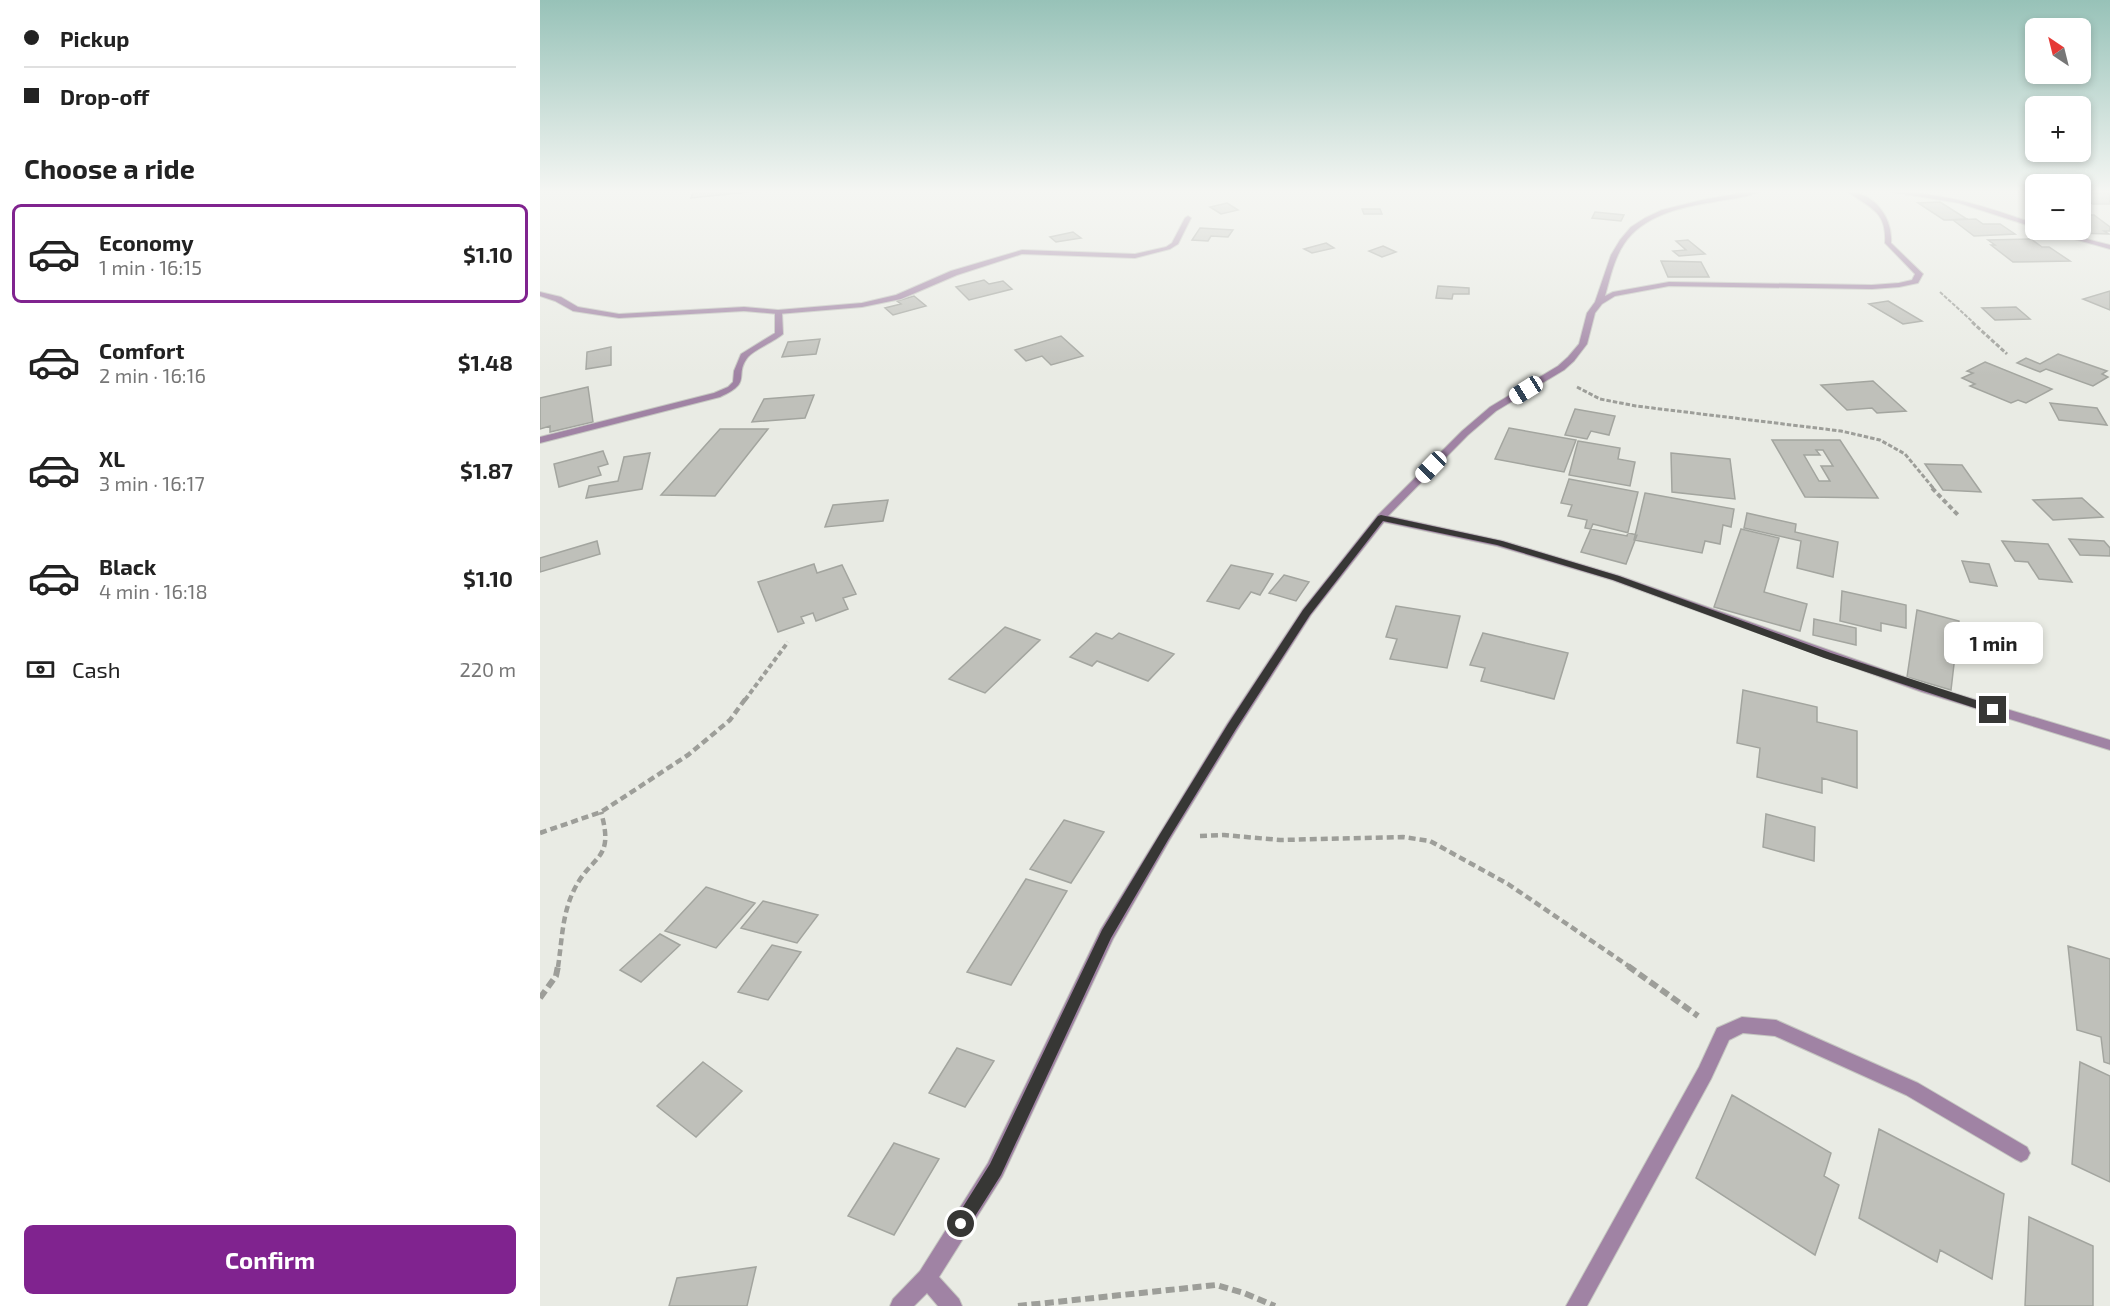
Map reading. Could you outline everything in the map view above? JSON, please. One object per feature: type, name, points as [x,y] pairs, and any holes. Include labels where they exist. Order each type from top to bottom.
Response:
[{"type":"street","points":[[540,294],[558,299],[576,309],[619,316],[744,309],[778,312],[862,305],[898,297],[965,269],[1019,253]]},
{"type":"street","points":[[1067,253],[1135,256],[1150,253]]},
{"type":"street","points":[[900,1306],[927,1278],[995,1170],[1107,934],[1232,726],[1307,612],[1381,518],[1465,433],[1494,409],[1561,368],[1582,344],[1586,324],[1599,302],[1618,253]]},
{"type":"street","points":[[1599,302],[1613,294],[1669,284],[1872,286],[1899,285],[1915,281],[1919,274],[1912,265],[1895,253]]},
{"type":"street","points":[[540,440],[684,404],[731,389],[736,382],[744,356],[779,334],[778,312]]},
{"type":"street","points":[[1381,518],[1499,543],[1616,578],[1926,689],[2110,745]]},
{"type":"street","points":[[1576,1306],[1704,1074],[1723,1034],[1742,1025],[1776,1028],[1912,1089],[2021,1153]]},
{"type":"street","points":[[927,1278],[952,1306]]},
{"type":"path","points":[[1919,274],[2007,354]]},
{"type":"path","points":[[1561,368],[1570,381],[1600,399],[1636,406],[1817,428],[1880,440],[1905,454],[1919,474],[1958,514]]},
{"type":"path","points":[[540,833],[601,812],[688,755],[730,720],[789,642]]},
{"type":"path","points":[[540,998],[556,976],[562,925],[574,889],[606,846],[607,832],[601,812]]},
{"type":"path","points":[[1164,837],[1224,835],[1280,840],[1403,837],[1430,841],[1508,884],[1723,1034]]},
{"type":"path","points":[[1018,1306],[1216,1286],[1244,1293],[1275,1306]]},
{"type":"building","points":[[1373,253],[1393,253],[1382,257]]},
{"type":"building","points":[[1675,253],[1705,254],[1679,256]]},
{"type":"building","points":[[2001,253],[2058,253],[2070,261],[2013,262]]},
{"type":"building","points":[[1661,261],[1701,262],[1709,277],[1668,277]]},
{"type":"building","points":[[984,280],[989,284],[1003,281],[1012,289],[969,300],[956,287]]},
{"type":"building","points":[[1438,286],[1469,288],[1469,294],[1453,294],[1452,299],[1436,298]]},
{"type":"building","points":[[2110,291],[2110,310],[2083,299]]},
{"type":"building","points":[[914,296],[926,306],[893,315],[885,308],[901,304],[897,301]]},
{"type":"building","points":[[1888,301],[1922,321],[1903,324],[1869,304]]},
{"type":"building","points":[[2016,307],[2030,319],[1995,320],[1982,308]]},
{"type":"building","points":[[1061,336],[1083,356],[1051,365],[1042,356],[1026,361],[1015,350]]},
{"type":"building","points":[[820,339],[816,354],[782,357],[788,342]]},
{"type":"building","points":[[611,347],[611,365],[586,369],[587,352]]},
{"type":"building","points":[[2058,354],[2107,371],[2102,374],[2108,377],[2093,386],[2046,369],[2040,372],[2017,363],[2026,358],[2040,364]]},
{"type":"building","points":[[1985,362],[2052,389],[2026,403],[2018,400],[2011,403],[1970,386],[1975,384],[1962,378],[1973,373],[1967,371]]},
{"type":"building","points":[[1873,381],[1906,411],[1877,413],[1872,408],[1847,410],[1821,385]]},
{"type":"building","points":[[588,387],[593,422],[550,432],[550,426],[540,429],[540,398]]},
{"type":"building","points":[[814,395],[805,418],[752,422],[764,399]]},
{"type":"building","points":[[2050,403],[2097,408],[2107,425],[2059,420]]},
{"type":"building","points":[[1575,409],[1615,416],[1609,435],[1591,431],[1587,439],[1565,435]]},
{"type":"building","points":[[1509,428],[1576,440],[1564,472],[1495,459]]},
{"type":"building","points":[[720,429],[768,429],[715,496],[661,495]]},
{"type":"building","points":[[1772,440],[1840,440],[1878,498],[1805,497]],"holes":[[[1816,450],[1823,450],[1833,466],[1821,466],[1830,481],[1819,481],[1804,455],[1820,455]]]},
{"type":"building","points":[[1578,441],[1620,448],[1618,459],[1635,462],[1630,486],[1569,475]]},
{"type":"building","points":[[603,451],[608,464],[598,467],[601,475],[559,487],[554,464]]},
{"type":"building","points":[[650,453],[642,489],[586,498],[589,486],[618,481],[624,457]]},
{"type":"building","points":[[1671,453],[1730,459],[1735,499],[1672,492]]},
{"type":"building","points":[[1925,464],[1962,465],[1981,492],[1943,490]]},
{"type":"building","points":[[1569,479],[1638,492],[1627,536],[1585,528],[1587,520],[1568,516],[1572,505],[1561,503]]},
{"type":"building","points":[[1645,493],[1734,509],[1731,527],[1723,525],[1720,544],[1705,541],[1702,553],[1634,540]]},
{"type":"building","points":[[2082,498],[2103,517],[2053,520],[2033,500]]},
{"type":"building","points":[[888,500],[883,521],[825,527],[833,505]]},
{"type":"building","points":[[1747,513],[1796,524],[1795,532],[1838,542],[1833,577],[1797,568],[1801,541],[1744,528]]},
{"type":"building","points":[[1593,524],[1637,535],[1626,564],[1581,552]]},
{"type":"building","points":[[1741,529],[1779,538],[1764,592],[1807,604],[1800,631],[1714,607]]},
{"type":"building","points":[[2069,539],[2104,541],[2110,548],[2110,556],[2080,555]]},
{"type":"building","points":[[597,541],[600,554],[540,572],[540,558]]},
{"type":"building","points":[[2002,541],[2048,544],[2072,582],[2039,579],[2028,562],[2015,561]]},
{"type":"building","points":[[1962,561],[1989,564],[1997,586],[1970,582]]},
{"type":"building","points":[[814,564],[817,573],[842,565],[856,594],[843,598],[848,609],[816,621],[813,613],[801,617],[804,623],[778,632],[758,582]]},
{"type":"building","points":[[1231,565],[1273,574],[1260,595],[1251,592],[1239,609],[1207,601]]},
{"type":"building","points":[[1284,575],[1309,582],[1296,601],[1269,593]]},
{"type":"building","points":[[1842,591],[1906,605],[1906,628],[1881,623],[1881,631],[1840,621]]},
{"type":"building","points":[[1396,606],[1460,616],[1447,668],[1390,659],[1397,639],[1386,637]]},
{"type":"building","points":[[1917,610],[1959,621],[1951,690],[1907,677]]},
{"type":"building","points":[[1814,619],[1856,628],[1856,645],[1813,635]]},
{"type":"building","points":[[1005,627],[1040,640],[985,693],[949,679]]},
{"type":"building","points":[[1096,633],[1112,639],[1119,633],[1174,654],[1148,681],[1097,661],[1092,666],[1070,657]]},
{"type":"building","points":[[1483,633],[1568,653],[1554,699],[1481,681],[1485,668],[1470,665]]},
{"type":"building","points":[[1743,690],[1817,707],[1817,722],[1857,731],[1857,788],[1822,778],[1822,793],[1757,777],[1760,748],[1737,743]]},
{"type":"building","points":[[1766,814],[1815,827],[1814,861],[1763,847]]},
{"type":"building","points":[[1064,820],[1104,832],[1071,883],[1030,869]]},
{"type":"building","points":[[1026,879],[1067,891],[1011,985],[967,972]]},
{"type":"building","points":[[706,887],[755,903],[716,948],[665,931]]},
{"type":"building","points":[[763,901],[818,915],[797,943],[741,928]]},
{"type":"building","points":[[660,934],[680,945],[641,982],[620,970]]},
{"type":"building","points":[[772,945],[801,952],[768,1000],[738,992]]},
{"type":"building","points":[[2068,946],[2110,959],[2110,1064],[2104,1062],[2101,1037],[2077,1030]]},
{"type":"building","points":[[957,1048],[994,1061],[965,1107],[929,1093]]},
{"type":"building","points":[[703,1062],[742,1091],[696,1137],[657,1106]]},
{"type":"building","points":[[2080,1062],[2110,1076],[2110,1182],[2072,1164]]},
{"type":"building","points":[[1732,1095],[1831,1153],[1824,1176],[1839,1185],[1815,1255],[1696,1178]]},
{"type":"building","points":[[1879,1129],[2004,1194],[1992,1279],[1940,1250],[1937,1262],[1859,1218]]},
{"type":"building","points":[[894,1143],[939,1159],[894,1235],[848,1216]]},
{"type":"building","points":[[2029,1217],[2093,1246],[2093,1306],[2025,1306]]},
{"type":"building","points":[[756,1267],[747,1306],[669,1306],[677,1278]]},
{"type":"route","points":[[961,1224],[995,1170],[1107,934],[1164,837],[1232,726],[1307,612],[1381,518],[1499,543],[1616,578],[1788,641],[1993,710]]}]
